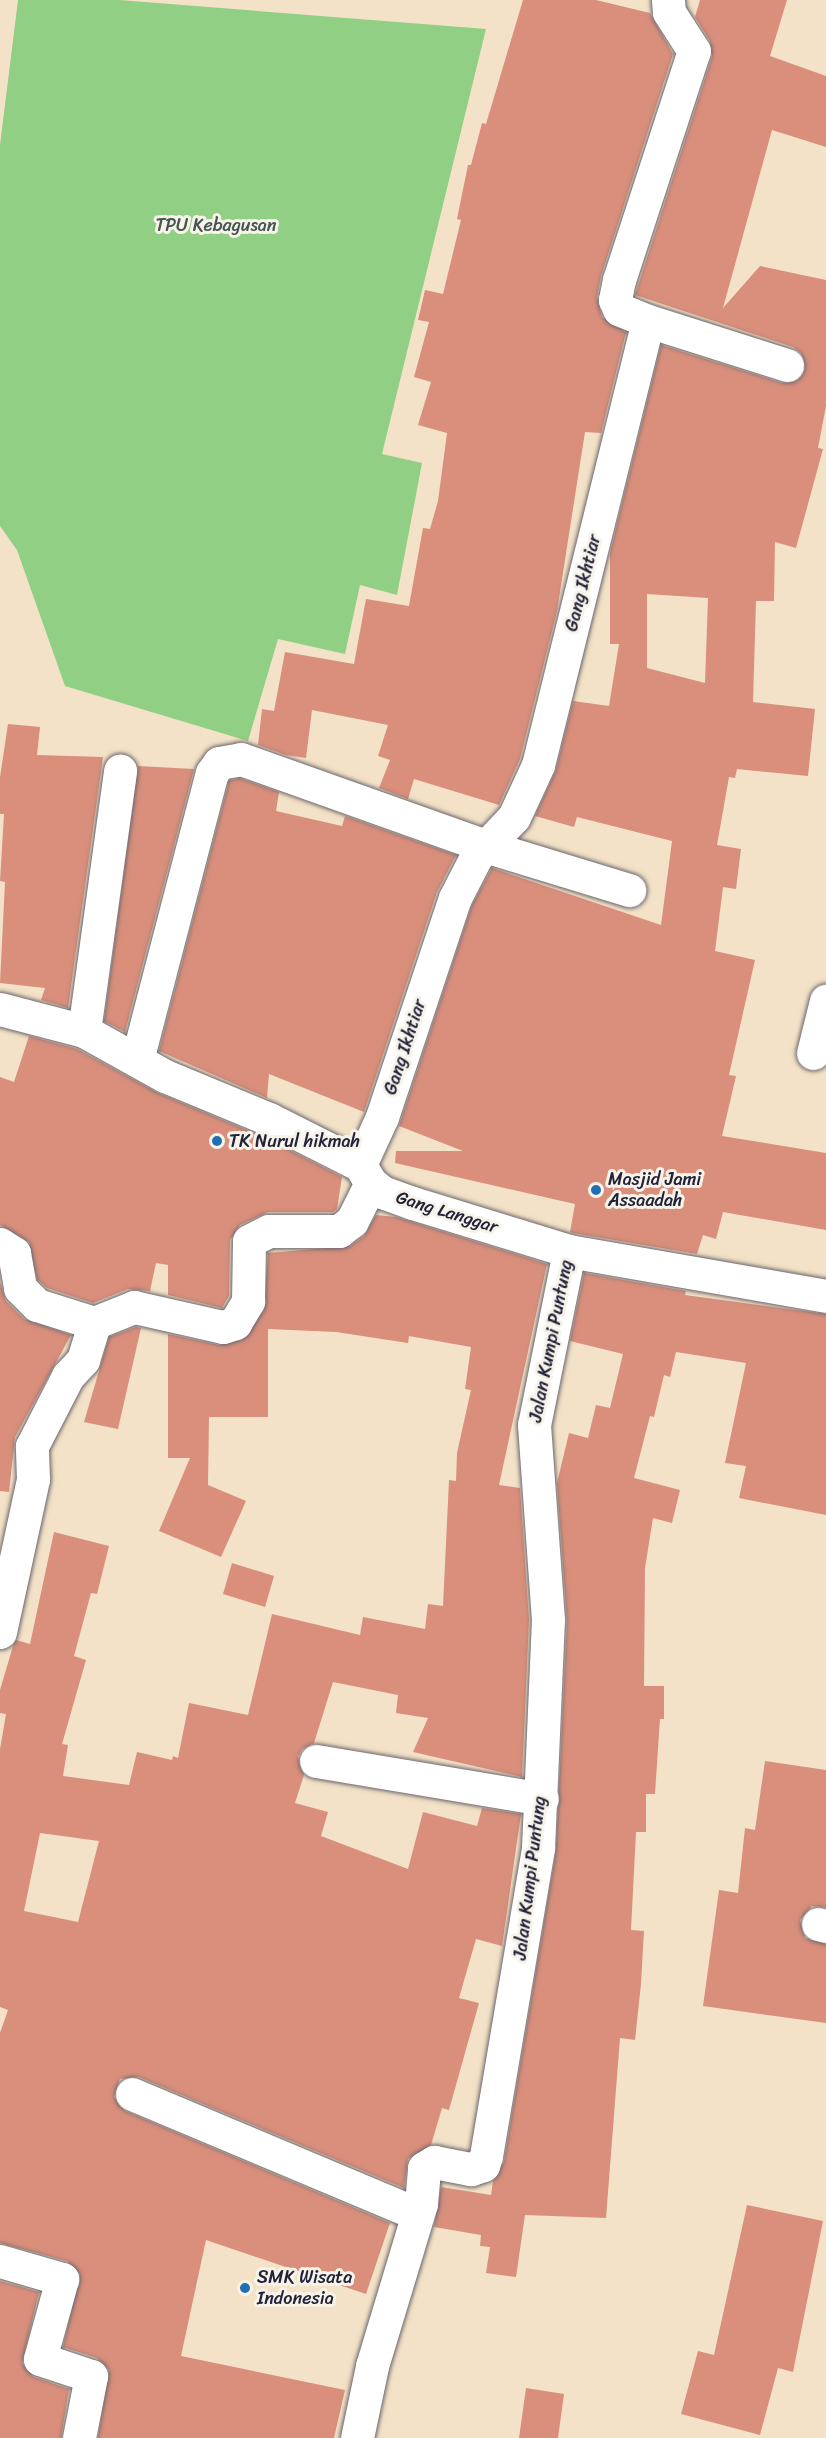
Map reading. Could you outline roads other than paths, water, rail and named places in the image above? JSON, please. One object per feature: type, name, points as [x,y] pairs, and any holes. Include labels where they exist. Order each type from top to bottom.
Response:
[{"type":"street","points":[[668,0],[669,12],[694,51],[615,300],[619,309],[648,321],[787,365]]},
{"type":"street","name":"Gang Ikhtiar","points":[[94,1323],[134,1307],[223,1327],[235,1323],[248,1301],[249,1241],[269,1231],[339,1231],[352,1221],[382,1117],[455,898],[485,846],[514,817],[538,765],[648,321]]},
{"type":"street","points":[[137,1060],[212,773],[219,763],[241,759],[485,846],[629,890]]},
{"type":"street","points":[[84,1031],[120,770]]},
{"type":"street","points":[[813,1053],[826,1001]]},
{"type":"street","name":"Gang Langgar","points":[[0,1009],[84,1031],[137,1060],[269,1119],[413,1203],[569,1251],[826,1296]]},
{"type":"street","points":[[0,1244],[14,1252],[15,1272],[28,1300],[94,1323],[86,1354],[68,1376],[32,1446],[33,1479],[0,1632]]},
{"type":"street","name":"Jalan Kumpi Puntung","points":[[357,2438],[372,2366],[417,2214],[428,2163],[471,2169],[483,2165],[486,2156],[523,1947],[542,1799],[548,1620],[534,1425],[569,1251]]},
{"type":"street","points":[[316,1761],[542,1799]]},
{"type":"street","points":[[132,2094],[417,2214]]},
{"type":"street","points":[[0,2262],[62,2279],[40,2359],[91,2376],[79,2438]]},
{"type":"place","name":"TK Nurul hikmah","points":[[217,1141]]},
{"type":"place","name":"Masjid Jami Assaadah","points":[[596,1190]]},
{"type":"place","name":"SMK Wisata Indonesia","points":[[245,2288]]},
{"type":"park label","name":"TPU Kebagusan","points":[[216,225]]}]
